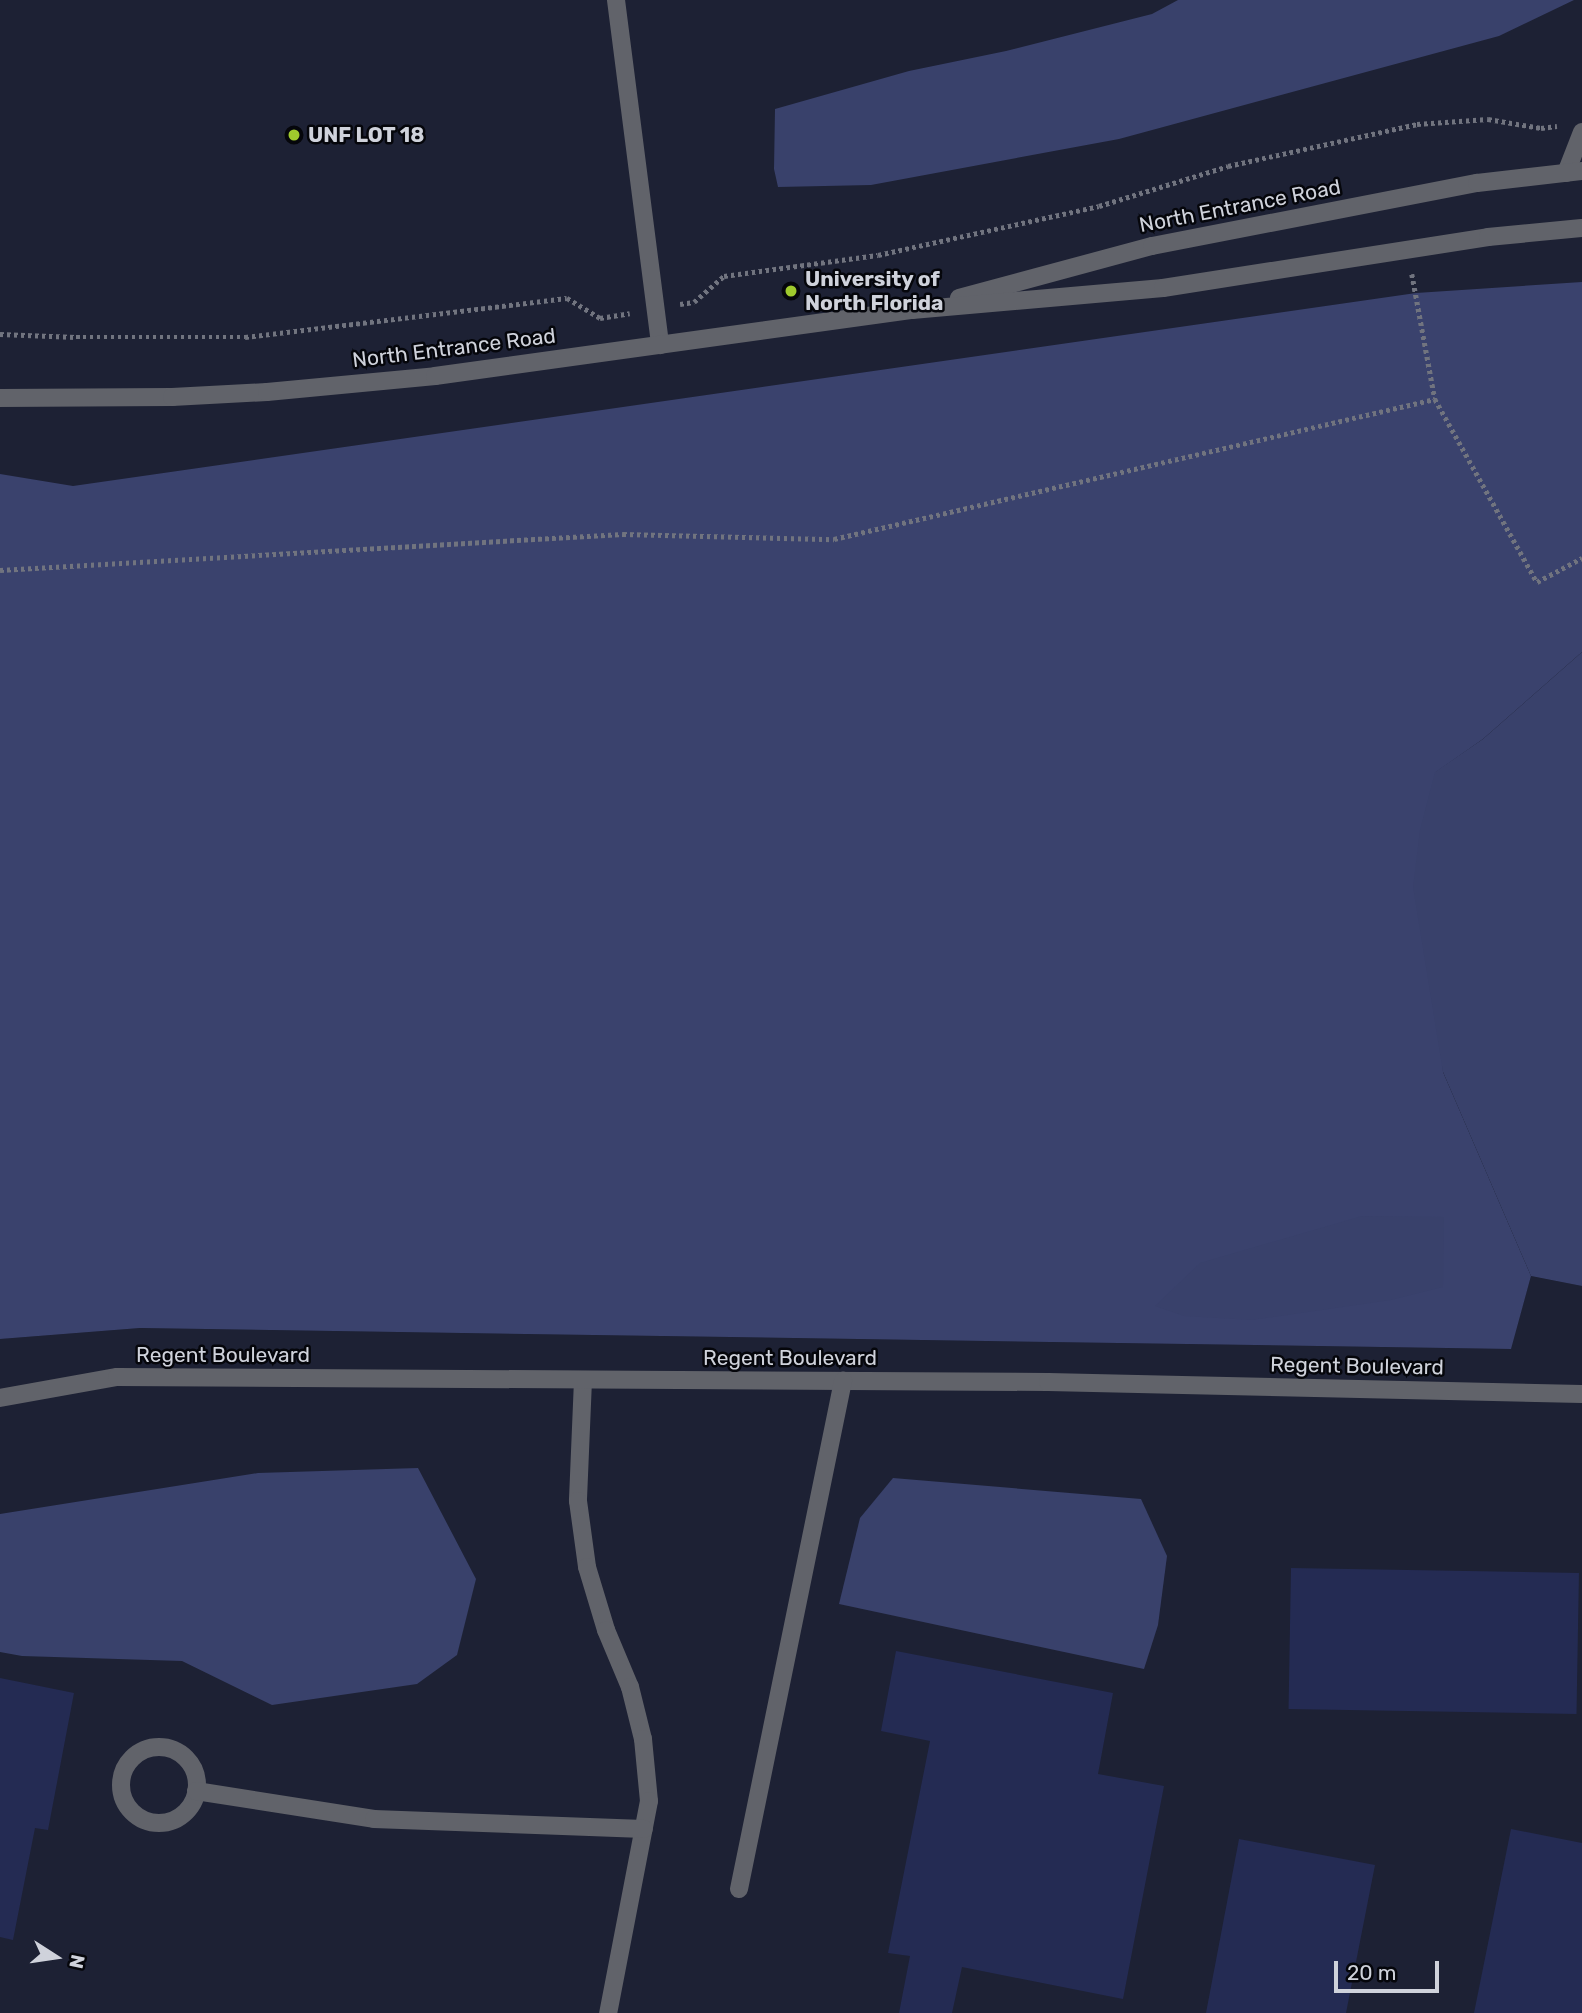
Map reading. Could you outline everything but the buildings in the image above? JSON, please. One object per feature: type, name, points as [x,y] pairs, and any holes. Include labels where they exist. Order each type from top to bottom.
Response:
[{"type":"street","points":[[616,0],[660,345]]},
{"type":"street","points":[[1574,172],[1575,129]]},
{"type":"street","name":"North Entrance Road","points":[[912,310],[1152,246],[1477,183],[1574,172]]},
{"type":"street","name":"North Entrance Road","points":[[0,398],[159,397],[267,392],[435,376],[912,310],[1163,288],[1408,249],[1582,228]]},
{"type":"street","name":"Regent Boulevard","points":[[0,1398],[117,1377],[1062,1382],[1582,1394]]},
{"type":"street","points":[[583,1380],[578,1501],[587,1567],[606,1630],[630,1687],[643,1739],[649,1801],[608,2013]]},
{"type":"street","points":[[739,1889],[843,1381]]},
{"type":"street","points":[[165,1747],[186,1758],[193,1767],[196,1791],[186,1812],[175,1819],[150,1822],[138,1816],[123,1796],[123,1771],[140,1752],[165,1747]]},
{"type":"street","points":[[196,1791],[374,1819],[643,1829]]},
{"type":"path","points":[[0,334],[245,337],[567,298],[600,318],[694,302],[724,276],[878,256],[1099,206],[1228,166],[1417,124],[1488,119],[1541,128],[1575,129]]},
{"type":"path","points":[[1408,249],[1435,399],[1537,582],[1582,558]]},
{"type":"path","points":[[0,570],[623,534],[834,539],[1435,399]]},
{"type":"shaded area","name":"University of North Florida","points":[[0,0],[1582,0],[1582,582],[0,953]]},
{"type":"shaded area","points":[[1178,0],[1574,0],[1499,36],[1119,139],[871,185],[778,187],[774,169],[775,109],[909,71],[1006,51],[1152,14]]},
{"type":"shaded area","name":"University of North Florida","points":[[1582,282],[1582,652],[1483,739],[1436,772],[1443,1072],[1531,1276],[1511,1349],[140,1328],[0,1339],[0,474],[73,486],[1416,293]]},
{"type":"shaded area","points":[[1582,652],[1582,1286],[1531,1276],[1443,1072],[1413,887],[1420,830],[1435,772],[1483,739]]},
{"type":"shaded area","points":[[1362,1216],[1444,1217],[1443,1287],[1391,1300],[1252,1320],[1184,1316],[1155,1306],[1200,1263]]},
{"type":"shaded area","points":[[1531,1276],[1582,1286],[1582,2013],[0,2013],[0,1339],[140,1328],[1510,1349]]},
{"type":"shaded area","points":[[418,1468],[476,1579],[457,1655],[417,1684],[272,1705],[182,1661],[22,1656],[0,1652],[0,1514],[258,1473]]},
{"type":"shaded area","points":[[893,1478],[1141,1499],[1167,1556],[1158,1625],[1144,1669],[839,1604],[860,1518]]},
{"type":"place","name":"UNF LOT 18","points":[[294,135]]},
{"type":"place","name":"University of North Florida","points":[[791,291]]}]
